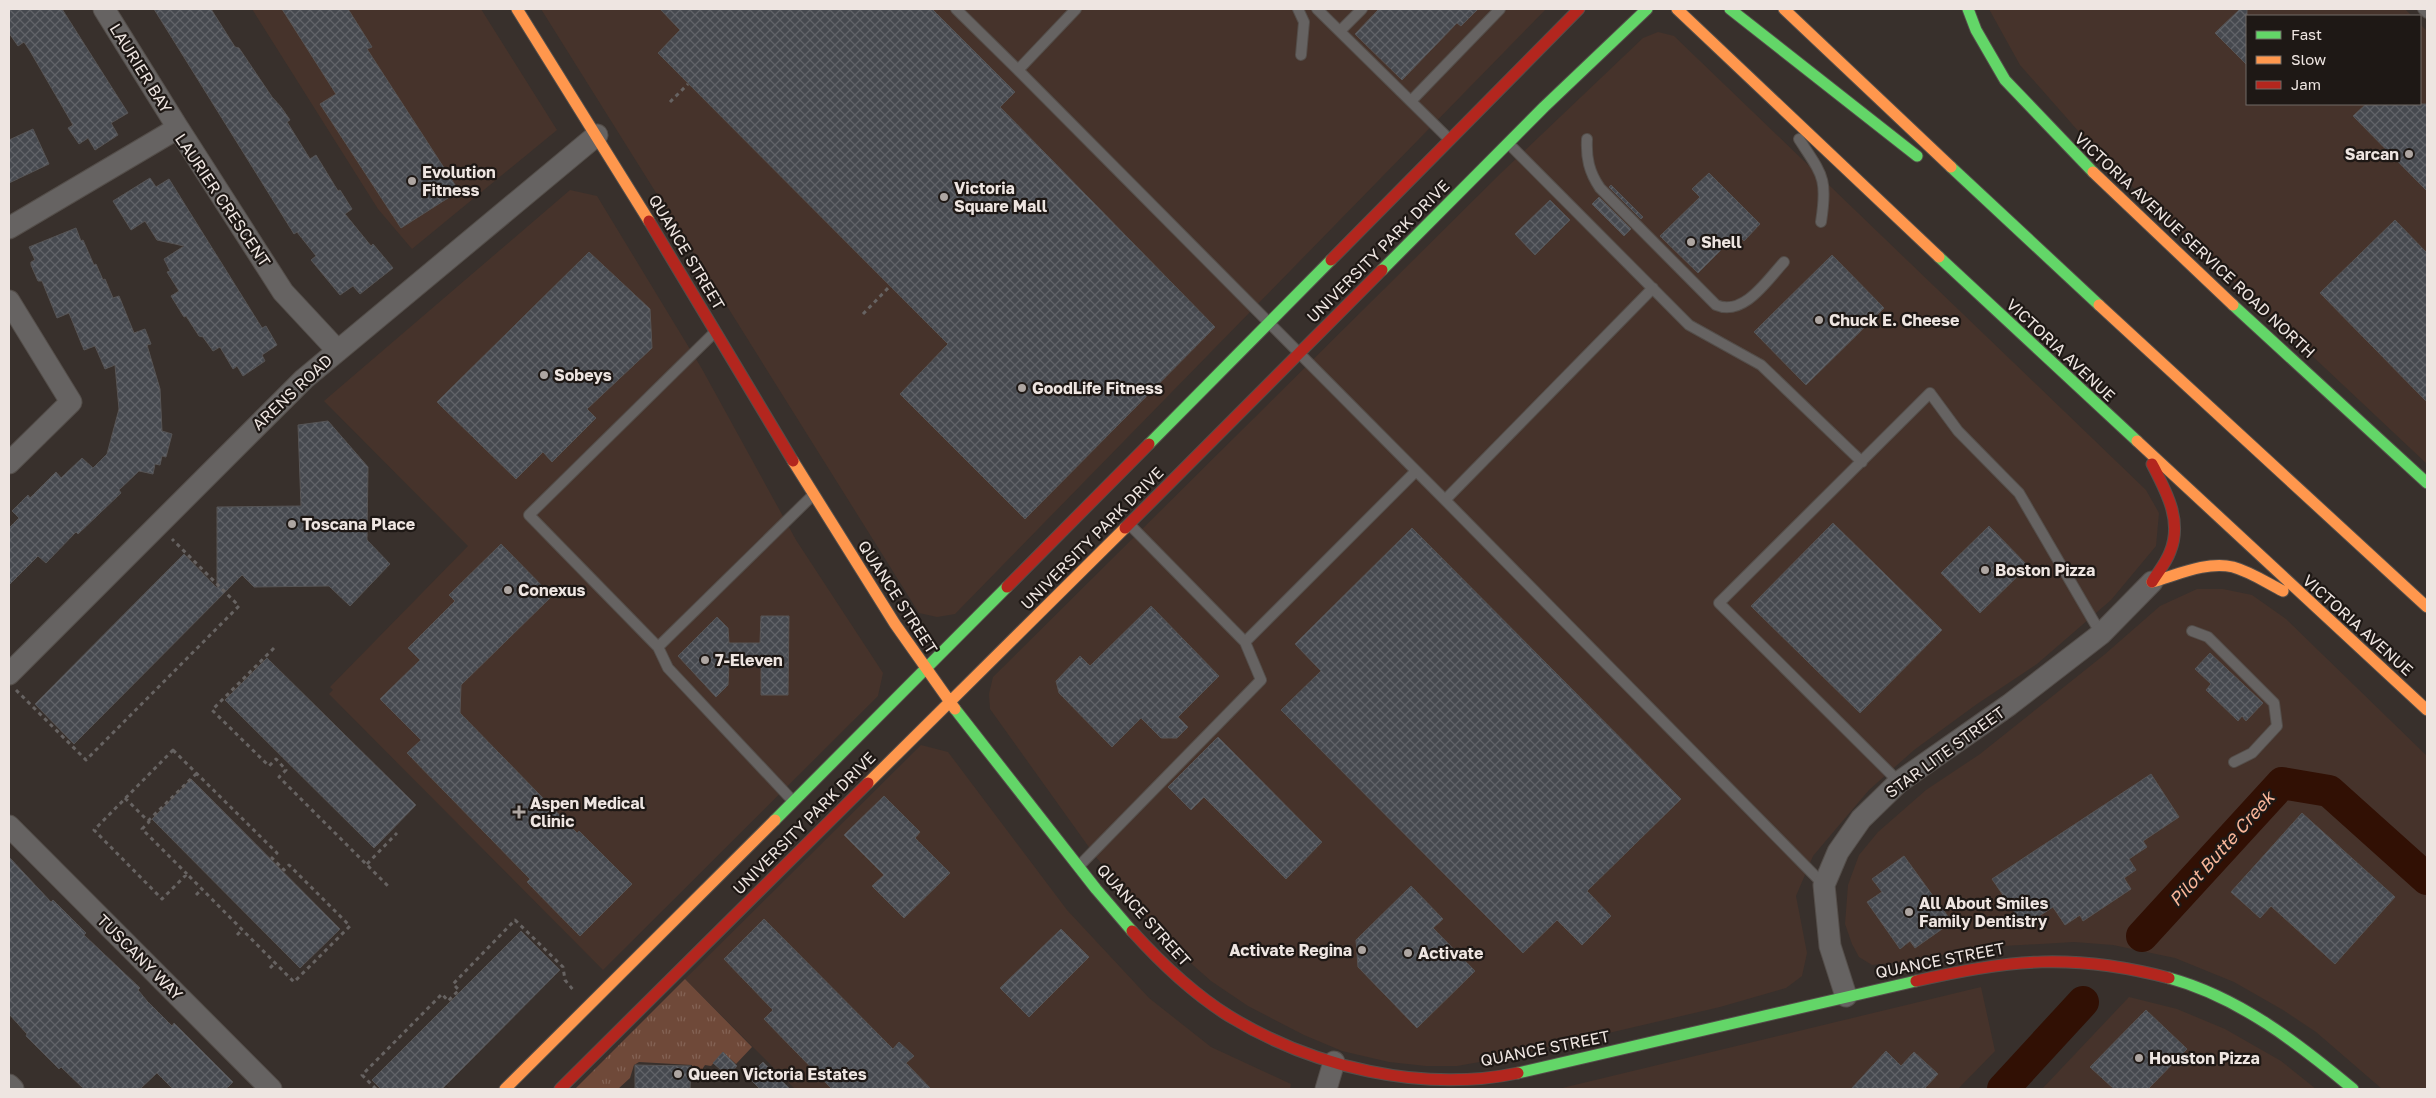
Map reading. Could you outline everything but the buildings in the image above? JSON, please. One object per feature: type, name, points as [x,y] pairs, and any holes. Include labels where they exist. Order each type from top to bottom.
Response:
[{"type":"main road","name":"QUANCE STREET","points":[[517,9],[596,135],[814,495],[926,669],[1078,866],[1157,958],[1194,992],[1229,1016],[1275,1040],[1334,1062],[1384,1074],[1427,1079],[1504,1076],[1623,1050],[1944,974],[2007,963],[2045,960],[2119,967],[2164,977],[2202,990],[2240,1007],[2296,1042],[2353,1089]]},
{"type":"main road","name":"UNIVERSITY PARK DRIVE","points":[[505,1089],[926,669],[1449,139],[1580,9]]},
{"type":"main road","name":"UNIVERSITY PARK DRIVE","points":[[560,1089],[765,878],[950,701],[1130,524],[1298,353],[1647,9]]},
{"type":"main road","name":"VICTORIA AVENUE","points":[[1677,9],[2146,451],[2427,710]]},
{"type":"main road","points":[[1730,9],[1930,165]]},
{"type":"main road","points":[[1784,9],[2028,240],[2427,607]]},
{"type":"main road","points":[[1794,9],[1805,29]]},
{"type":"main road","name":"VICTORIA AVENUE SERVICE ROAD NORTH","points":[[1968,9],[1976,30],[2005,80],[2062,142],[2166,244],[2427,483]]},
{"type":"main road","points":[[1945,177],[2028,240]]},
{"type":"main road","points":[[2146,451],[2172,504],[2176,529],[2170,551],[2152,582]]},
{"type":"main road","points":[[2152,582],[2203,568],[2225,566],[2247,573],[2314,607]]},
{"type":"main road","points":[[757,851],[759,835]]},
{"type":"street","name":"LAURIER BAY","points":[[104,9],[178,128]]},
{"type":"street","name":"LAURIER CRESCENT","points":[[9,228],[178,128],[283,292],[337,350]]},
{"type":"street","name":"ARENS ROAD","points":[[9,674],[304,379],[596,135]]},
{"type":"street","points":[[9,301],[70,402],[9,463]]},
{"type":"street","name":"STAR LITE STREET","points":[[1846,996],[1830,946],[1824,885],[1838,852],[1861,819],[1899,782],[2009,705],[2101,634],[2152,582]]},
{"type":"street","name":"TUSCANY WAY","points":[[9,826],[271,1089]]},
{"type":"street","points":[[1326,1089],[1334,1062]]},
{"type":"street","points":[[9,1085],[13,1089]]},
{"type":"lane","points":[[956,9],[1445,500],[1824,885]]},
{"type":"lane","points":[[1018,70],[1076,9]]},
{"type":"lane","points":[[1298,9],[1304,22],[1301,55]]},
{"type":"lane","points":[[1317,9],[1449,139]]},
{"type":"lane","points":[[1340,31],[1362,9]]},
{"type":"lane","points":[[1412,101],[1500,9]]},
{"type":"lane","points":[[2423,9],[2427,13]]},
{"type":"lane","points":[[1776,102],[1824,177],[1825,197],[1821,222]]},
{"type":"lane","points":[[1587,139],[1586,157],[1592,176],[1600,188],[1716,305],[1722,308],[1734,307],[1745,302],[1784,262]]},
{"type":"lane","points":[[1508,144],[1689,325],[1761,365],[1862,462]]},
{"type":"lane","points":[[1445,500],[1653,288]]},
{"type":"lane","points":[[716,332],[529,515],[658,647],[668,668],[792,801]]},
{"type":"lane","points":[[1899,782],[1719,604],[1930,393],[1958,431],[2019,492],[2101,634]]},
{"type":"lane","points":[[1245,642],[1416,471]]},
{"type":"lane","points":[[658,647],[814,495]]},
{"type":"lane","points":[[1078,866],[1261,680],[1245,642],[1130,524]]},
{"type":"lane","points":[[2192,631],[2208,637],[2274,704],[2277,726],[2252,753],[2234,762]]},
{"type":"path","points":[[670,102],[688,84]]},
{"type":"path","points":[[863,314],[890,286]]},
{"type":"path","points":[[9,683],[86,760],[239,606],[157,524]]},
{"type":"path","points":[[274,648],[212,710],[269,766],[276,760],[286,770],[279,777],[390,888]]},
{"type":"path","points":[[186,874],[162,899],[94,830],[173,750],[197,773],[277,853],[272,858],[284,870],[289,865],[350,926],[294,982],[186,874],[142,829],[197,773]]},
{"type":"path","points":[[125,798],[148,821]]},
{"type":"path","points":[[367,864],[397,833]]},
{"type":"path","points":[[196,895],[202,889]]},
{"type":"path","points":[[376,1089],[362,1075],[442,994],[448,1001],[459,990],[453,984],[516,920],[563,967],[564,980],[588,1006]]},
{"type":"path","points":[[237,935],[242,930]]},
{"type":"path","points":[[270,968],[275,963]]},
{"type":"shaded area","points":[[252,9],[481,9],[557,130],[412,249],[378,209]]},
{"type":"shaded area","points":[[541,9],[1546,9],[955,614],[937,617],[919,613]]},
{"type":"shaded area","points":[[1989,9],[2405,9],[2411,15],[2246,15],[2246,105],[2421,105],[2421,25],[2427,31],[2427,464],[2102,158],[2020,65]]},
{"type":"shaded area","points":[[1658,32],[1674,36],[2146,490],[2159,513],[2156,546],[2111,600],[2037,664],[1977,704],[1914,750],[1869,790],[1813,856],[1796,896],[1807,953],[1802,976],[1786,988],[1720,1007],[1502,1058],[1457,1066],[1426,1066],[1389,1062],[1342,1051],[1304,1035],[1248,1006],[1211,981],[1167,942],[1096,857],[990,709],[989,694],[993,677],[1501,173],[1643,38]]},
{"type":"shaded area","points":[[570,190],[597,196],[702,369],[796,540],[883,673],[878,696],[603,970],[329,694],[333,690],[330,687],[468,546],[324,401]]},
{"type":"shaded area","points":[[2197,589],[2223,589],[2252,595],[2286,619],[2427,756],[2427,1089],[2382,1089],[2316,1032],[2283,1010],[2234,982],[2175,958],[2113,945],[2074,942],[1986,947],[1910,961],[1872,965],[1859,957],[1852,944],[1845,924],[1848,885],[1859,855],[1878,832],[1926,790],[1980,754],[2104,655],[2160,606]]},
{"type":"shaded area","points":[[921,745],[948,752],[1067,910],[1149,998],[1211,1047],[1291,1084],[1290,1089],[795,1089],[685,979]]},
{"type":"shaded area","points":[[1981,987],[1995,1051],[1958,1089],[1558,1089]]},
{"type":"shaded area","points":[[2129,997],[2177,1009],[2225,1029],[2281,1061],[2316,1089],[2042,1089]]},
{"type":"green space","points":[[685,979],[752,1047],[736,1064],[723,1052],[711,1066],[705,1065],[703,1068],[703,1080],[692,1081],[692,1065],[639,1062],[634,1065],[630,1078],[618,1089],[575,1089]]},
{"type":"waterway","name":"Pilot Butte Creek","points":[[2142,936],[2282,783],[2329,791],[2427,879]]},
{"type":"waterway","name":"Pilot Butte Creek","points":[[2003,1089],[2083,1002]]},
{"type":"traffic: fast","points":[[1382,270],[1544,107],[1647,9]]},
{"type":"traffic: fast","points":[[1730,9],[1917,156]]},
{"type":"traffic: fast","points":[[1968,9],[1976,30],[2005,80],[2093,172]]},
{"type":"traffic: fast","points":[[1951,167],[2099,305]]},
{"type":"traffic: fast","points":[[1939,257],[2137,441]]},
{"type":"traffic: fast","points":[[1149,444],[1331,260]]},
{"type":"traffic: fast","points":[[2233,305],[2427,483]]},
{"type":"traffic: fast","points":[[775,820],[1007,587]]},
{"type":"traffic: fast","points":[[955,709],[1096,889],[1132,931]]},
{"type":"traffic: fast","points":[[2169,978],[2195,986],[2244,1010],[2290,1039],[2353,1089]]},
{"type":"traffic: fast","points":[[1518,1073],[1916,981]]},
{"type":"traffic: slow","points":[[517,9],[649,221]]},
{"type":"traffic: slow","points":[[1677,9],[1939,257]]},
{"type":"traffic: slow","points":[[1784,9],[1951,167]]},
{"type":"traffic: slow","points":[[2093,172],[2233,305]]},
{"type":"traffic: slow","points":[[2099,305],[2427,607]]},
{"type":"traffic: slow","points":[[2137,441],[2427,710]]},
{"type":"traffic: slow","points":[[793,461],[895,624],[955,709]]},
{"type":"traffic: slow","points":[[868,783],[1125,528]]},
{"type":"traffic: slow","points":[[2152,582],[2202,567],[2223,566],[2233,567],[2246,572],[2283,591]]},
{"type":"traffic: slow","points":[[505,1089],[775,820]]},
{"type":"traffic: jam","points":[[1331,260],[1579,9]]},
{"type":"traffic: jam","points":[[649,221],[793,461]]},
{"type":"traffic: jam","points":[[1125,528],[1382,270]]},
{"type":"traffic: jam","points":[[1007,587],[1149,444]]},
{"type":"traffic: jam","points":[[2152,464],[2171,506],[2175,529],[2174,540],[2168,556],[2152,582]]},
{"type":"traffic: jam","points":[[560,1089],[868,783]]},
{"type":"traffic: jam","points":[[1132,931],[1154,955],[1202,998],[1261,1034],[1296,1049],[1332,1062],[1406,1077],[1444,1080],[1518,1073]]},
{"type":"traffic: jam","points":[[1916,981],[1982,968],[2042,962],[2103,965],[2169,978]]},
{"type":"place","name":"Sarcan","points":[[2409,154]]},
{"type":"place","name":"Evolution Fitness","points":[[412,181]]},
{"type":"place","name":"Victoria Square Mall","points":[[944,197]]},
{"type":"place","name":"Shell","points":[[1691,242]]},
{"type":"place","name":"Chuck E. Cheese","points":[[1819,320]]},
{"type":"place","name":"Sobeys","points":[[544,375]]},
{"type":"place","name":"GoodLife Fitness","points":[[1022,388]]},
{"type":"place","name":"Toscana Place","points":[[292,524]]},
{"type":"place","name":"Boston Pizza","points":[[1985,570]]},
{"type":"place","name":"Conexus","points":[[508,590]]},
{"type":"place","name":"7-Eleven","points":[[705,660]]},
{"type":"place","name":"Aspen Medical Clinic","points":[[519,812]]},
{"type":"place","name":"All About Smiles Family Dentistry","points":[[1909,912]]},
{"type":"place","name":"Activate Regina","points":[[1362,950]]},
{"type":"place","name":"Activate","points":[[1408,953]]},
{"type":"place","name":"Houston Pizza","points":[[2139,1058]]},
{"type":"place","name":"Queen Victoria Estates","points":[[678,1074]]}]
